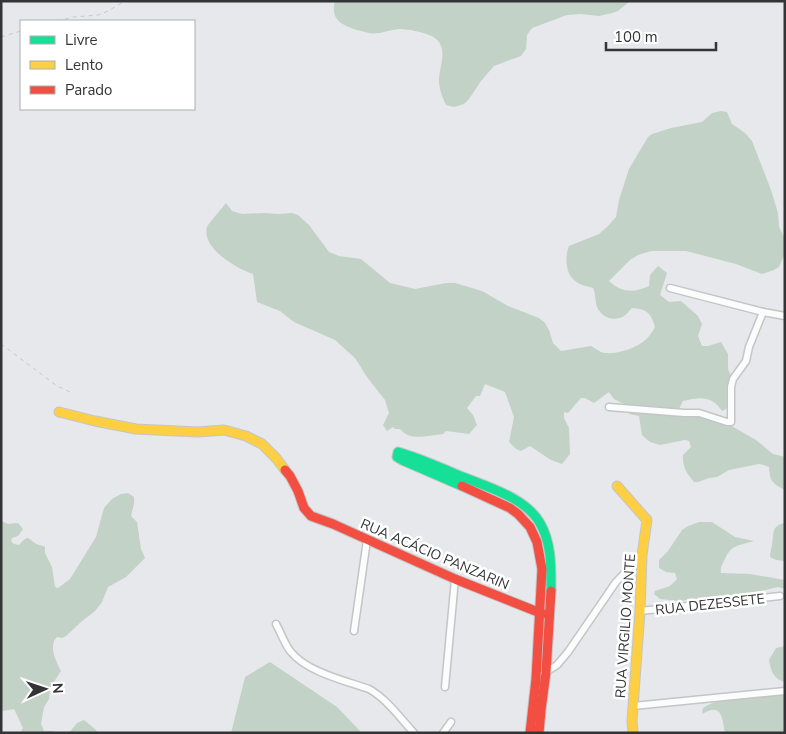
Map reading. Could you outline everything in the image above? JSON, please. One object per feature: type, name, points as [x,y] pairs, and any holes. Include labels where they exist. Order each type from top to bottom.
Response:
[{"type":"street","points":[[670,288],[785,316]]},
{"type":"street","points":[[609,406],[698,413],[731,422],[731,386],[733,378],[746,361],[749,347],[763,312]]},
{"type":"street","name":"RUA ACÁCIO PANZARIN","points":[[60,412],[136,429],[198,432],[224,430],[246,436],[262,444],[276,458],[290,476],[304,508],[311,516],[455,579],[550,617]]},
{"type":"street","points":[[530,733],[536,679],[542,569],[541,552],[534,534],[520,514],[402,460],[397,457],[399,452],[480,484],[522,504],[540,524],[549,543],[551,559],[550,617],[539,733]]},
{"type":"street","name":"RUA VIRGILIO MONTE","points":[[617,486],[648,520],[642,555],[632,721],[634,733]]},
{"type":"street","points":[[354,631],[367,540]]},
{"type":"street","points":[[536,679],[557,665],[616,582],[642,555]]},
{"type":"street","points":[[445,687],[455,579]]},
{"type":"street","name":"RUA DEZESSETE","points":[[640,611],[780,596]]},
{"type":"street","points":[[276,624],[291,652],[305,665],[376,693],[414,733]]},
{"type":"street","points":[[634,706],[785,691]]},
{"type":"street","points":[[443,733],[451,722]]},
{"type":"path","points":[[62,20],[98,15],[125,1]]},
{"type":"path","points":[[1,38],[20,31]]},
{"type":"path","points":[[1,344],[57,386],[70,392]]},
{"type":"green space","points":[[335,1],[630,1],[618,11],[612,13],[599,16],[567,15],[532,28],[527,35],[526,49],[521,56],[494,66],[469,99],[464,104],[454,107],[446,105],[441,91],[439,78],[442,49],[436,39],[424,33],[408,30],[399,29],[372,33],[357,30],[338,21],[334,13]]},
{"type":"green space","points":[[727,112],[732,124],[745,133],[752,141],[771,190],[778,213],[779,227],[785,239],[785,253],[779,267],[762,274],[736,264],[686,251],[651,251],[630,260],[609,281],[623,290],[633,291],[649,286],[650,275],[658,266],[667,273],[660,295],[669,302],[681,301],[698,316],[702,324],[698,336],[702,346],[721,342],[728,354],[728,369],[731,376],[728,407],[722,411],[714,402],[700,398],[683,401],[678,411],[716,417],[756,440],[773,454],[785,457],[785,490],[772,482],[769,467],[759,464],[729,470],[717,477],[694,482],[687,473],[683,463],[683,455],[691,447],[689,441],[685,440],[660,445],[650,442],[642,435],[639,416],[629,414],[628,406],[614,399],[609,392],[594,403],[581,398],[568,413],[564,412],[564,418],[569,428],[570,454],[562,464],[551,460],[530,446],[521,451],[509,442],[514,417],[505,392],[485,384],[480,396],[476,396],[467,408],[473,415],[477,425],[469,434],[446,431],[443,434],[414,437],[393,427],[387,431],[383,425],[389,413],[385,400],[355,358],[335,340],[294,322],[280,311],[257,302],[253,274],[238,268],[222,256],[209,242],[207,235],[207,227],[226,203],[232,211],[242,214],[292,213],[298,215],[309,225],[329,252],[339,256],[361,259],[390,283],[415,289],[455,283],[482,291],[508,306],[539,318],[549,330],[553,343],[561,351],[591,346],[606,353],[623,351],[639,345],[648,337],[655,327],[652,318],[641,309],[632,308],[624,316],[616,319],[602,314],[597,307],[593,288],[578,283],[569,273],[566,259],[569,246],[599,234],[616,217],[619,200],[629,169],[648,137],[671,128],[702,122],[712,113]]},
{"type":"green space","points":[[128,493],[134,497],[131,516],[137,522],[141,549],[145,558],[126,577],[108,587],[102,602],[95,611],[66,636],[62,638],[57,637],[54,641],[54,654],[61,671],[50,688],[49,699],[44,707],[41,724],[44,731],[56,733],[20,733],[23,728],[14,709],[3,711],[1,709],[1,521],[8,524],[18,523],[23,529],[18,536],[12,538],[11,541],[14,544],[19,545],[28,538],[36,544],[45,547],[45,553],[52,567],[55,587],[58,588],[70,579],[96,537],[104,508],[112,499],[121,494]]},
{"type":"green space","points":[[699,522],[712,522],[735,537],[754,541],[739,545],[729,551],[722,565],[721,573],[750,574],[785,580],[785,589],[778,587],[757,592],[678,601],[660,599],[654,594],[655,591],[670,586],[677,579],[675,573],[666,572],[659,568],[659,560],[668,551],[682,530]]},
{"type":"green space","points":[[785,523],[785,561],[776,560],[770,557],[774,531],[777,526]]},
{"type":"green space","points":[[785,646],[785,682],[773,674],[769,660],[776,648]]},
{"type":"green space","points":[[270,662],[337,707],[362,733],[231,733],[245,677]]},
{"type":"green space","points":[[785,690],[785,733],[725,733],[720,713],[714,710],[702,714],[703,708],[721,700],[743,695]]},
{"type":"green space","points":[[84,720],[98,733],[69,733],[77,723]]},
{"type":"traffic: fast","points":[[462,486],[402,460],[397,457],[398,452],[506,494],[534,514],[547,539],[550,556],[551,591]]},
{"type":"traffic: slow","points":[[59,412],[136,429],[198,432],[224,430],[246,436],[262,444],[285,470]]},
{"type":"traffic: slow","points":[[617,486],[647,520],[642,555],[632,721],[633,733]]},
{"type":"traffic: jam","points":[[285,470],[298,491],[304,508],[311,516],[455,579],[543,614]]},
{"type":"traffic: jam","points":[[462,486],[510,508],[530,527],[537,542],[542,569],[536,679],[530,733]]},
{"type":"traffic: jam","points":[[539,733],[546,672],[551,591]]}]
